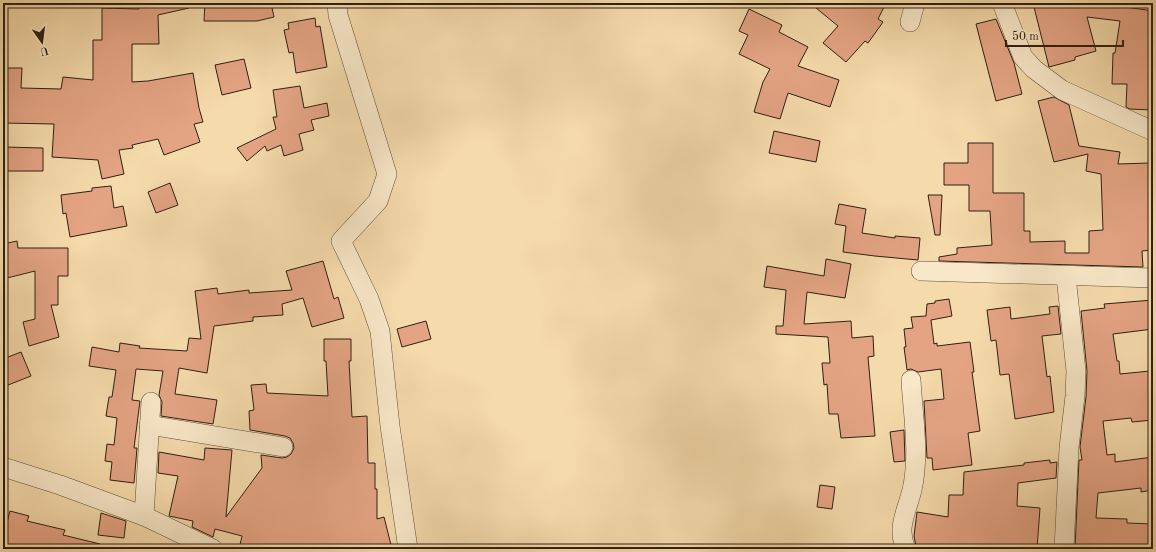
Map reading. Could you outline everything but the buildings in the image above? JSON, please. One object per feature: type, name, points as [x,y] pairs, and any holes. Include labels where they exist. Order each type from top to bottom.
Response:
[{"type":"street","points":[[337,3],[338,16],[387,174],[378,201],[341,241],[369,299],[380,330],[390,426],[408,549]]},
{"type":"street","points":[[910,22],[915,3]]},
{"type":"street","points":[[1002,3],[1023,57],[1034,69],[1062,90],[1153,131]]},
{"type":"street","points":[[921,271],[1153,278]]},
{"type":"street","points":[[1064,549],[1069,456],[1076,371],[1066,276]]},
{"type":"street","points":[[906,549],[902,540],[902,525],[912,490],[916,466],[911,380]]},
{"type":"street","points":[[144,516],[151,402]]},
{"type":"street","points":[[149,425],[283,447]]},
{"type":"street","points":[[3,467],[60,485],[144,516],[213,549]]}]
